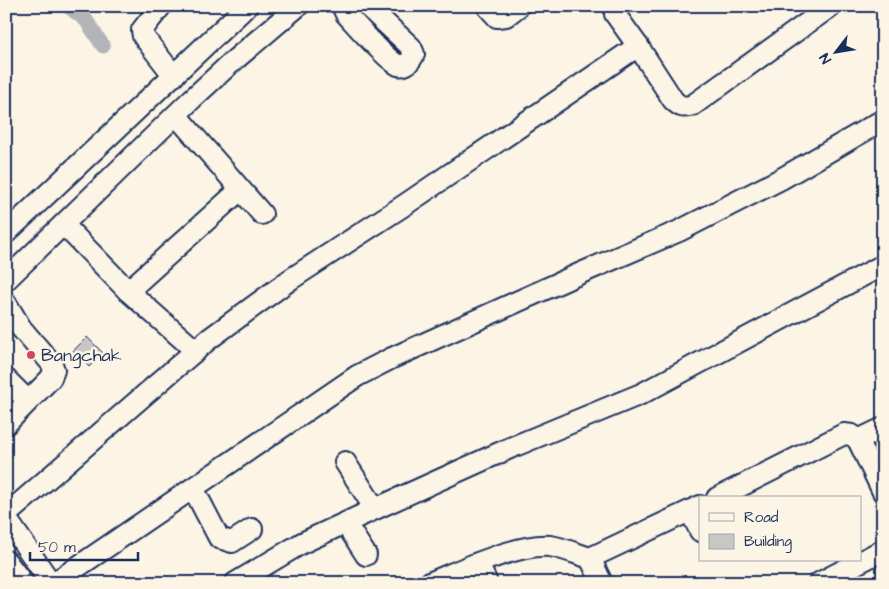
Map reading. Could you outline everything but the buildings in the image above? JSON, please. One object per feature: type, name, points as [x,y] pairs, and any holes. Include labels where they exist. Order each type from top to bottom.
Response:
[{"type":"street","points":[[161,6],[142,30],[144,36],[174,76]]},
{"type":"street","points":[[6,233],[247,6]]},
{"type":"street","points":[[6,280],[231,63],[298,6]]},
{"type":"street","points":[[345,6],[346,14],[396,64],[403,65],[409,62],[414,54],[411,47],[367,6]]},
{"type":"street","points":[[487,6],[497,17],[506,16],[519,6]]},
{"type":"street","points":[[617,6],[615,14],[673,100],[680,107],[693,105],[830,6]]},
{"type":"street","points":[[638,46],[406,204],[291,279],[196,351],[6,516],[53,583],[357,376],[392,358],[679,231],[781,179],[883,120]]},
{"type":"street","points":[[176,115],[262,214]]},
{"type":"street","points":[[128,291],[240,190]]},
{"type":"street","points":[[64,225],[128,291],[196,351]]},
{"type":"street","points":[[235,583],[302,543],[375,509],[510,448],[641,394],[883,265]]},
{"type":"street","points":[[6,303],[21,328],[52,364],[54,370],[51,378],[6,424]]},
{"type":"street","points":[[6,379],[28,400]]},
{"type":"street","points":[[858,440],[883,428]]},
{"type":"street","points":[[721,496],[844,434],[852,435],[858,440],[883,492]]},
{"type":"street","points":[[345,462],[375,509]]},
{"type":"street","points":[[193,488],[218,538],[232,542],[252,529]]},
{"type":"street","points":[[429,583],[478,563],[536,546],[551,546],[590,558],[695,509],[699,527]]},
{"type":"street","points":[[346,524],[366,555]]},
{"type":"street","points":[[862,561],[883,550]]},
{"type":"street","points":[[590,558],[602,583]]},
{"type":"street","points":[[6,561],[23,583]]},
{"type":"street","points":[[819,583],[860,562]]},
{"type":"street","points":[[478,563],[487,583]]},
{"type":"waterway","points":[[68,6],[86,20],[103,46]]},
{"type":"place","name":"Bangchak","points":[[31,355]]}]
